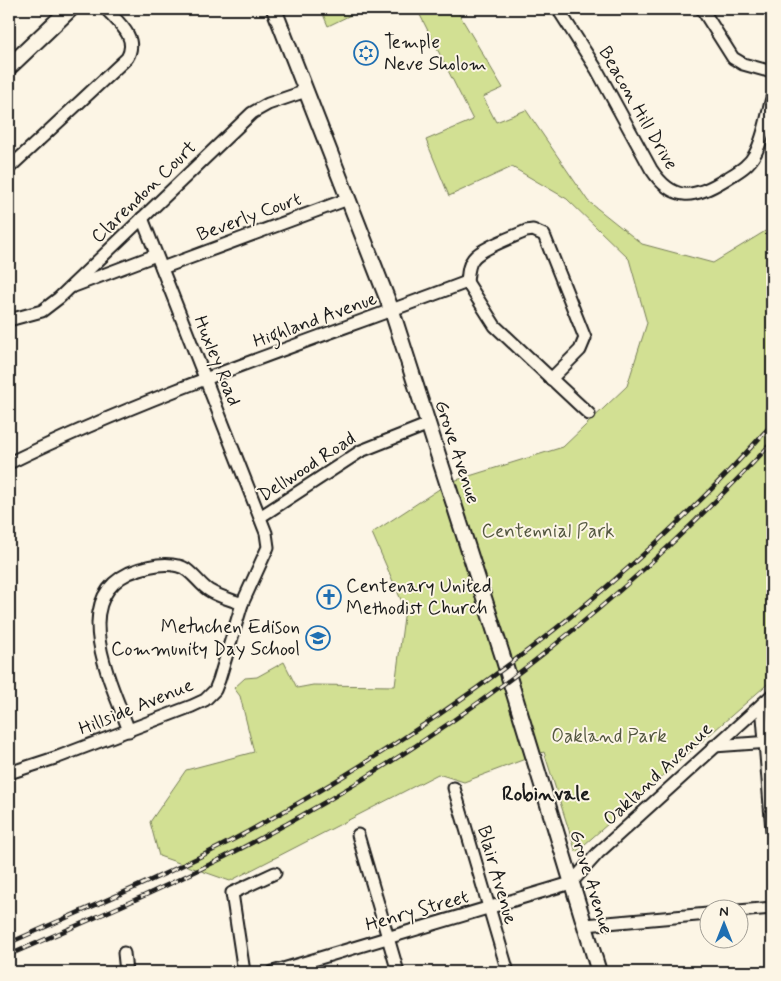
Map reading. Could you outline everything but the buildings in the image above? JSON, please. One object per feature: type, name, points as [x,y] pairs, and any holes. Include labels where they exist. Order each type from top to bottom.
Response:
[{"type":"main road","points":[[9,67],[70,9]]},
{"type":"street","points":[[9,168],[126,58],[130,48],[127,32],[106,9]]},
{"type":"street","name":"Grove Avenue","points":[[274,9],[392,310],[599,972]]},
{"type":"street","name":"Beacon Hill Drive","points":[[558,9],[597,70],[660,183],[670,190],[682,194],[695,195],[708,190],[747,165],[756,153],[772,98]]},
{"type":"street","points":[[702,9],[732,58],[743,64],[772,72]]},
{"type":"street","name":"Clarendon Court","points":[[9,320],[42,311],[70,288],[252,114],[268,104],[306,91]]},
{"type":"street","name":"Beverly Court","points":[[162,268],[348,199]]},
{"type":"street","name":"Huxley Road","points":[[142,218],[260,517]]},
{"type":"street","points":[[551,379],[580,350],[584,338],[544,235],[533,230],[526,231],[481,252],[473,258],[468,267],[467,282],[496,326],[551,379],[589,414]]},
{"type":"street","points":[[70,288],[156,255]]},
{"type":"street","name":"Highland Avenue","points":[[9,463],[44,446],[205,379],[467,282]]},
{"type":"street","name":"Dellwood Road","points":[[260,517],[361,451],[429,424]]},
{"type":"street","name":"Hillside Avenue","points":[[9,772],[129,731],[192,706],[205,700],[215,690],[242,604],[268,546],[266,533],[260,517]]},
{"type":"street","points":[[129,731],[100,651],[98,628],[98,612],[105,593],[117,579],[140,569],[166,564],[180,566],[209,591],[242,604]]},
{"type":"street","name":"Oakland Avenue","points":[[571,883],[598,853],[772,695]]},
{"type":"street","points":[[762,704],[768,742],[772,831]]},
{"type":"street","points":[[714,746],[768,742]]},
{"type":"street","name":"Blair Avenue","points":[[454,788],[508,972]]},
{"type":"street","points":[[358,835],[398,972]]},
{"type":"street","points":[[244,972],[232,893],[275,873]]},
{"type":"street","name":"Henry Street","points":[[273,972],[571,883]]},
{"type":"street","points":[[748,910],[772,908]]},
{"type":"street","points":[[585,924],[698,915]]},
{"type":"street","points":[[124,953],[126,972]]},
{"type":"green space","points":[[328,9],[363,9],[328,26],[322,12]]},
{"type":"green space","points":[[417,9],[456,9],[503,88],[483,97],[496,122],[526,110],[588,201],[642,244],[713,263],[772,227],[772,680],[576,852],[544,752],[464,782],[438,774],[230,881],[159,856],[150,822],[186,770],[254,752],[240,696],[234,688],[245,678],[257,677],[284,662],[297,688],[313,685],[395,686],[405,609],[372,533],[450,482],[563,447],[627,386],[647,323],[629,259],[567,199],[512,167],[449,196],[426,140],[473,120]]},
{"type":"railway","points":[[9,943],[153,879],[238,837],[384,751],[455,704],[590,601],[654,545],[714,486],[772,424]]},
{"type":"railway","points":[[9,955],[97,917],[242,848],[303,815],[422,741],[480,702],[590,616],[694,522],[744,473],[772,442]]},
{"type":"place","name":"Temple Neve Sholom","points":[[366,53]]},
{"type":"place","name":"Centenary United Methodist Church","points":[[329,597]]},
{"type":"place","name":"Metuchen Edison Community Day School","points":[[318,638]]},
{"type":"district","name":"Robinvale","points":[[546,794]]},
{"type":"park label","name":"Centennial Park","points":[[548,531]]},
{"type":"park label","name":"Oakland Park","points":[[609,736]]}]
